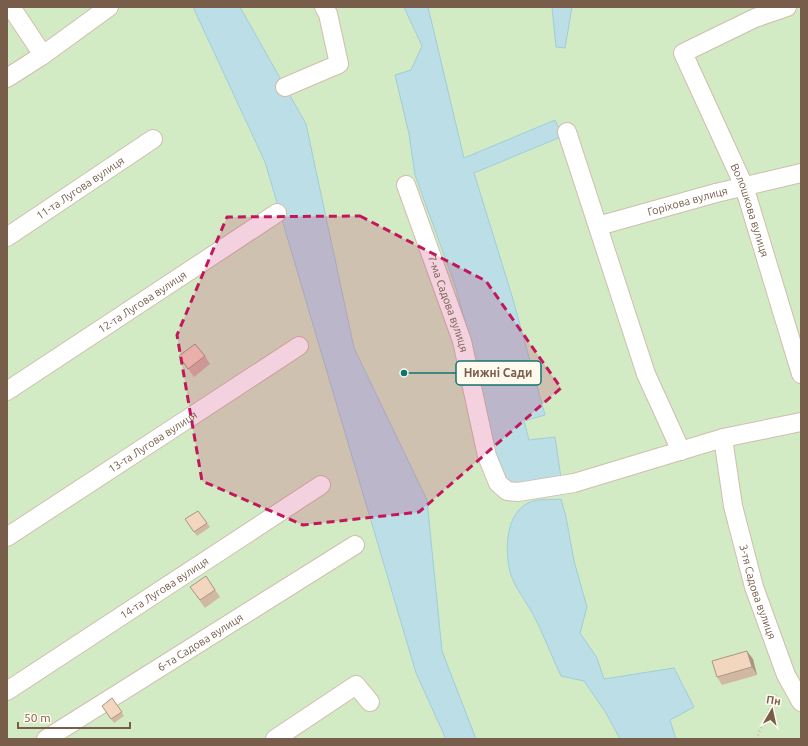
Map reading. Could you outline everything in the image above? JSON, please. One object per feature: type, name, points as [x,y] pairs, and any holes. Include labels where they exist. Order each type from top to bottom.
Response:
[{"type":"street","points":[[11,7],[43,55]]},
{"type":"street","points":[[7,78],[43,55],[110,7]]},
{"type":"street","points":[[286,87],[338,64],[328,14],[324,7]]},
{"type":"street","name":"Волошкова вулиця","points":[[787,7],[755,18],[684,53],[744,186],[801,374]]},
{"type":"street","points":[[567,132],[646,374],[681,451],[723,438],[801,422]]},
{"type":"street","name":"11-та Лугова вулиця","points":[[7,237],[153,139]]},
{"type":"street","name":"Горіхова вулиця","points":[[598,226],[801,172]]},
{"type":"street","name":"7-ма Садова вулиця","points":[[406,185],[462,341],[487,456],[498,483],[507,491],[518,492],[574,483],[681,451]]},
{"type":"street","name":"12-та Лугова вулиця","points":[[7,391],[277,213]]},
{"type":"street","name":"13-та Лугова вулиця","points":[[7,537],[299,346]]},
{"type":"street","name":"3-тя Садова вулиця","points":[[723,438],[735,513],[754,587],[786,675],[801,702]]},
{"type":"street","name":"14-та Лугова вулиця","points":[[7,691],[321,485]]},
{"type":"street","name":"6-та Садова вулиця","points":[[46,739],[355,545]]},
{"type":"street","points":[[275,739],[356,685],[370,702]]},
{"type":"path","points":[[756,739],[786,675]]},
{"type":"highlighted area","points":[[360,216],[486,281],[561,388],[419,512],[303,525],[202,481],[177,335],[227,217]]},
{"type":"green space","points":[[7,7],[801,7],[801,739],[7,739]]},
{"type":"water","points":[[193,7],[240,7],[306,124],[354,348],[427,500],[442,651],[476,739],[446,739],[416,673],[265,162]]},
{"type":"water","points":[[404,7],[428,7],[464,158],[555,120],[563,136],[474,173],[512,296],[545,415],[524,421],[529,440],[555,437],[561,478],[513,484],[504,479],[495,461],[474,353],[455,285],[415,175],[409,134],[395,75],[411,70],[422,46]]},
{"type":"water","points":[[552,7],[572,7],[565,48],[556,47]]},
{"type":"water","points":[[561,499],[574,561],[587,607],[580,633],[597,658],[604,679],[674,668],[694,707],[670,720],[676,739],[620,739],[606,713],[584,681],[561,676],[535,618],[515,584],[508,563],[507,544],[508,534],[515,516],[520,509],[532,501]]},
{"type":"building","points":[[195,344],[205,356],[188,369],[179,356]]},
{"type":"building","points":[[198,511],[207,523],[194,532],[185,519]]},
{"type":"building","points":[[206,576],[215,590],[200,600],[190,587]]},
{"type":"building","points":[[747,651],[752,667],[717,677],[712,661]]},
{"type":"building","points":[[112,698],[122,712],[111,719],[102,706]]},
{"type":"place","name":"Нижні Сади","points":[[404,373]]}]
